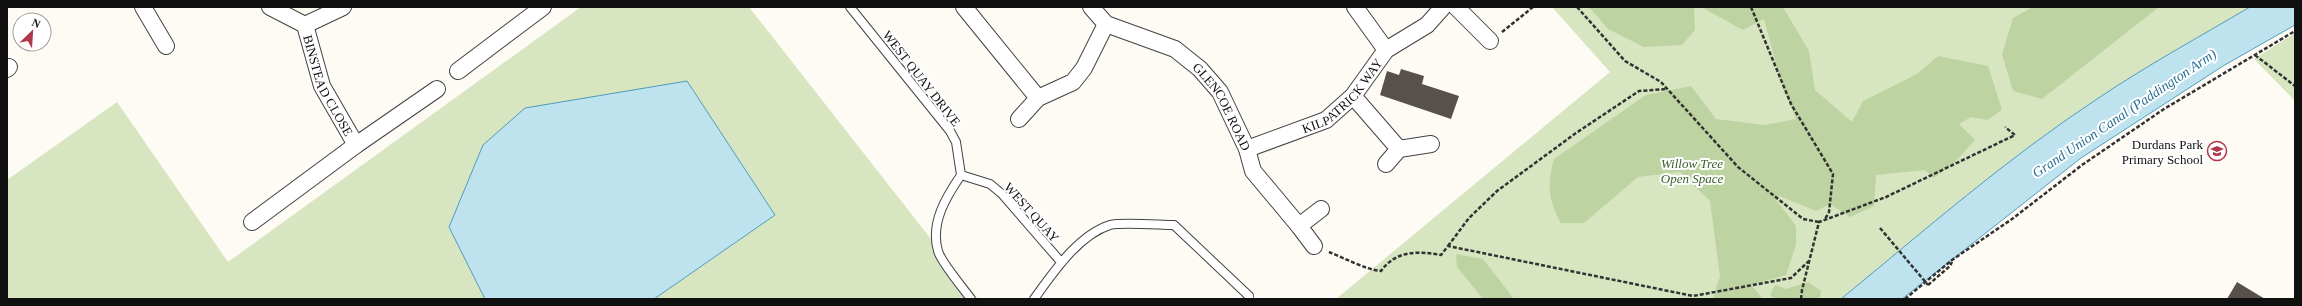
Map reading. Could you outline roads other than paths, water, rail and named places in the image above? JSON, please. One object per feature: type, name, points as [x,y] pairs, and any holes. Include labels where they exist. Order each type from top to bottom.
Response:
[{"type":"street","points":[[143,7],[166,46]]},
{"type":"street","points":[[270,7],[305,25],[343,7]]},
{"type":"street","points":[[964,7],[1038,98]]},
{"type":"street","name":"GLENCOE ROAD","points":[[1091,7],[1106,24],[1175,49],[1200,70],[1220,92],[1247,149],[1253,170],[1314,246]]},
{"type":"street","points":[[1355,7],[1386,50]]},
{"type":"street","name":"KILPATRICK WAY","points":[[1247,149],[1326,120],[1353,96],[1386,50],[1427,25],[1443,7]]},
{"type":"street","points":[[1456,7],[1490,41]]},
{"type":"street","points":[[458,70],[535,10]]},
{"type":"street","points":[[1019,119],[1038,98],[1073,82],[1084,68],[1106,24]]},
{"type":"street","name":"BINSTEAD CLOSE","points":[[305,25],[322,86],[356,145]]},
{"type":"street","points":[[252,222],[356,145],[437,89]]},
{"type":"street","points":[[1353,96],[1399,149]]},
{"type":"street","points":[[1386,164],[1399,149],[1431,144]]},
{"type":"street","points":[[1299,226],[1321,210]]},
{"type":"lane","name":"WEST QUAY DRIVE","points":[[850,7],[950,131],[956,142],[961,175]]},
{"type":"lane","name":"WEST QUAY","points":[[961,175],[990,184],[1002,194],[1061,262]]},
{"type":"lane","points":[[961,175],[950,192],[936,221],[938,252],[971,299]]},
{"type":"lane","points":[[1034,299],[1061,262],[1094,233],[1111,225],[1174,225],[1249,296]]},
{"type":"water","name":"Grand Union Canal (Paddington Arm)","points":[[2250,7],[2295,7],[2295,25],[2223,66],[2081,158],[1902,299],[1841,299],[1998,170],[2063,122],[2134,75]]},
{"type":"water","points":[[687,81],[775,215],[654,299],[485,299],[449,227],[483,145],[525,108]]},
{"type":"place","name":"Durdans Park Primary School","points":[[2217,151]]},
{"type":"park label","name":"Willow Tree Open Space","points":[[1692,170]]}]
